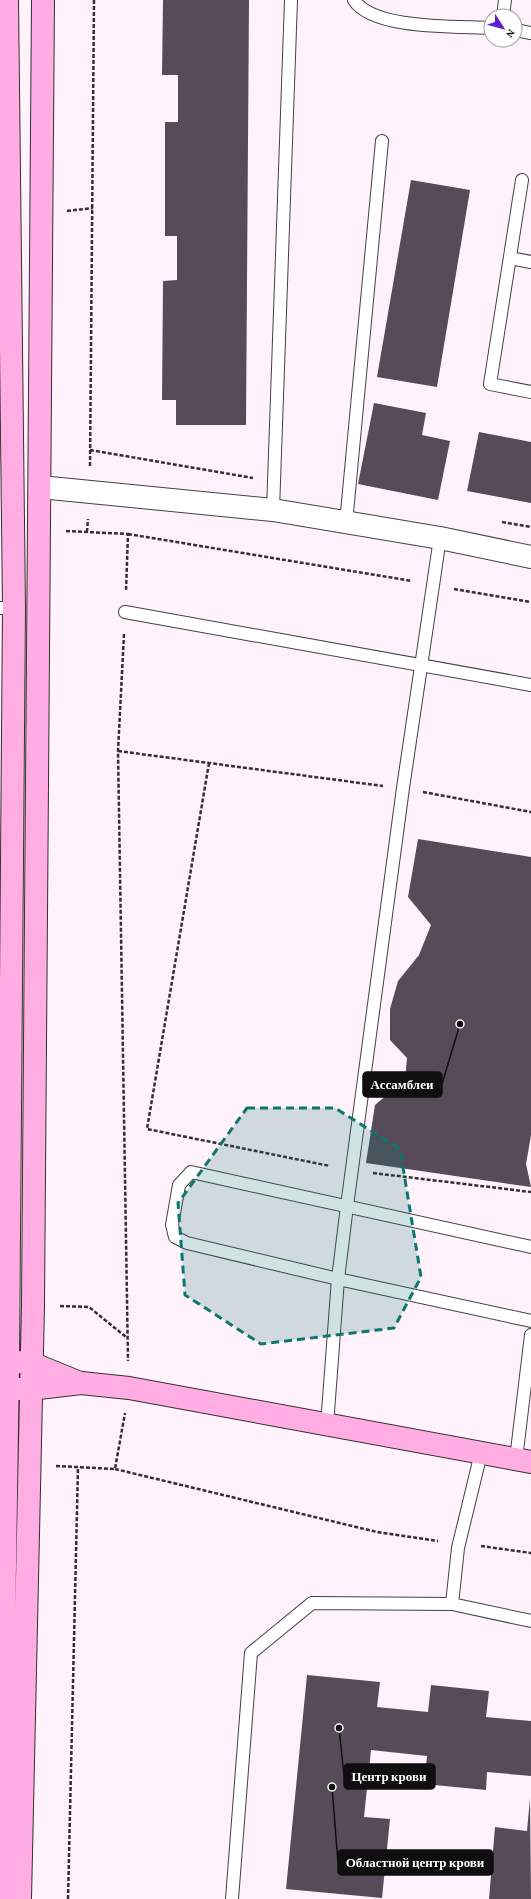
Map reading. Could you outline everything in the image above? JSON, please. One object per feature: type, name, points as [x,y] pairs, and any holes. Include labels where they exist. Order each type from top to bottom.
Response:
[{"type":"main road","points":[[0,1899],[7,608],[5,237],[7,0]]},
{"type":"main road","points":[[20,1899],[28,1465],[33,1306],[40,528],[42,0]]},
{"type":"main road","points":[[4,1361],[31,1363],[81,1383]]},
{"type":"main road","points":[[3,1388],[30,1389],[81,1383],[129,1388],[524,1460]]},
{"type":"street","points":[[40,487],[273,510],[440,538],[531,557]]},
{"type":"lane","points":[[273,510],[291,0]]},
{"type":"lane","points":[[354,0],[358,6],[369,14],[396,22],[483,27]]},
{"type":"lane","points":[[346,522],[382,141]]},
{"type":"lane","points":[[522,180],[490,384],[531,392]]},
{"type":"lane","points":[[510,258],[531,262]]},
{"type":"lane","points":[[326,1425],[338,1279],[351,1171],[402,788],[440,538]]},
{"type":"lane","points":[[125,612],[531,685]]},
{"type":"lane","points":[[531,1247],[191,1172],[180,1185],[172,1225],[174,1236],[187,1243],[338,1279],[531,1321]]},
{"type":"lane","points":[[524,1460],[531,1335]]},
{"type":"lane","points":[[452,1604],[460,1544],[481,1453]]},
{"type":"lane","points":[[232,1899],[251,1653],[312,1604],[452,1604],[531,1621]]},
{"type":"path","points":[[87,532],[90,492],[94,0]]},
{"type":"path","points":[[40,528],[128,534],[531,602]]},
{"type":"path","points":[[114,1469],[129,1388],[126,1337],[118,751],[128,534]]},
{"type":"path","points":[[118,751],[402,788],[531,812]]},
{"type":"path","points":[[209,763],[147,1128],[351,1171],[531,1192]]},
{"type":"path","points":[[33,1306],[89,1307],[126,1337]]},
{"type":"path","points":[[28,1465],[114,1469],[377,1532],[460,1544],[531,1552]]},
{"type":"path","points":[[68,1899],[78,1467]]},
{"type":"highlighted area","points":[[247,1108],[335,1108],[400,1149],[421,1277],[394,1328],[261,1344],[185,1295],[178,1203]]},
{"type":"building","points":[[163,0],[249,0],[246,425],[176,425],[176,400],[162,400],[163,281],[177,280],[177,236],[165,236],[165,122],[178,122],[178,75],[162,75]]},
{"type":"building","points":[[411,180],[470,190],[437,387],[377,377]]},
{"type":"building","points":[[374,403],[426,413],[422,435],[450,441],[438,500],[358,484]]},
{"type":"building","points":[[479,432],[531,442],[531,503],[467,491]]},
{"type":"building","points":[[418,839],[531,857],[531,1135],[526,1164],[531,1187],[366,1163],[375,1105],[405,1080],[407,1058],[390,1040],[390,1009],[398,981],[419,955],[431,925],[408,897]]},
{"type":"building","points":[[307,1675],[380,1682],[377,1707],[428,1712],[431,1685],[489,1691],[486,1717],[531,1721],[531,1776],[487,1772],[486,1790],[424,1784],[427,1756],[371,1750],[364,1817],[390,1819],[382,1898],[286,1889]]},
{"type":"building","points":[[530,1798],[531,1899],[489,1899],[495,1827],[527,1831]]},
{"type":"place","name":"Ассамблеи","points":[[460,1024]]},
{"type":"place","name":"Центр крови","points":[[339,1728]]},
{"type":"place","name":"Областной центр крови","points":[[332,1787]]}]
